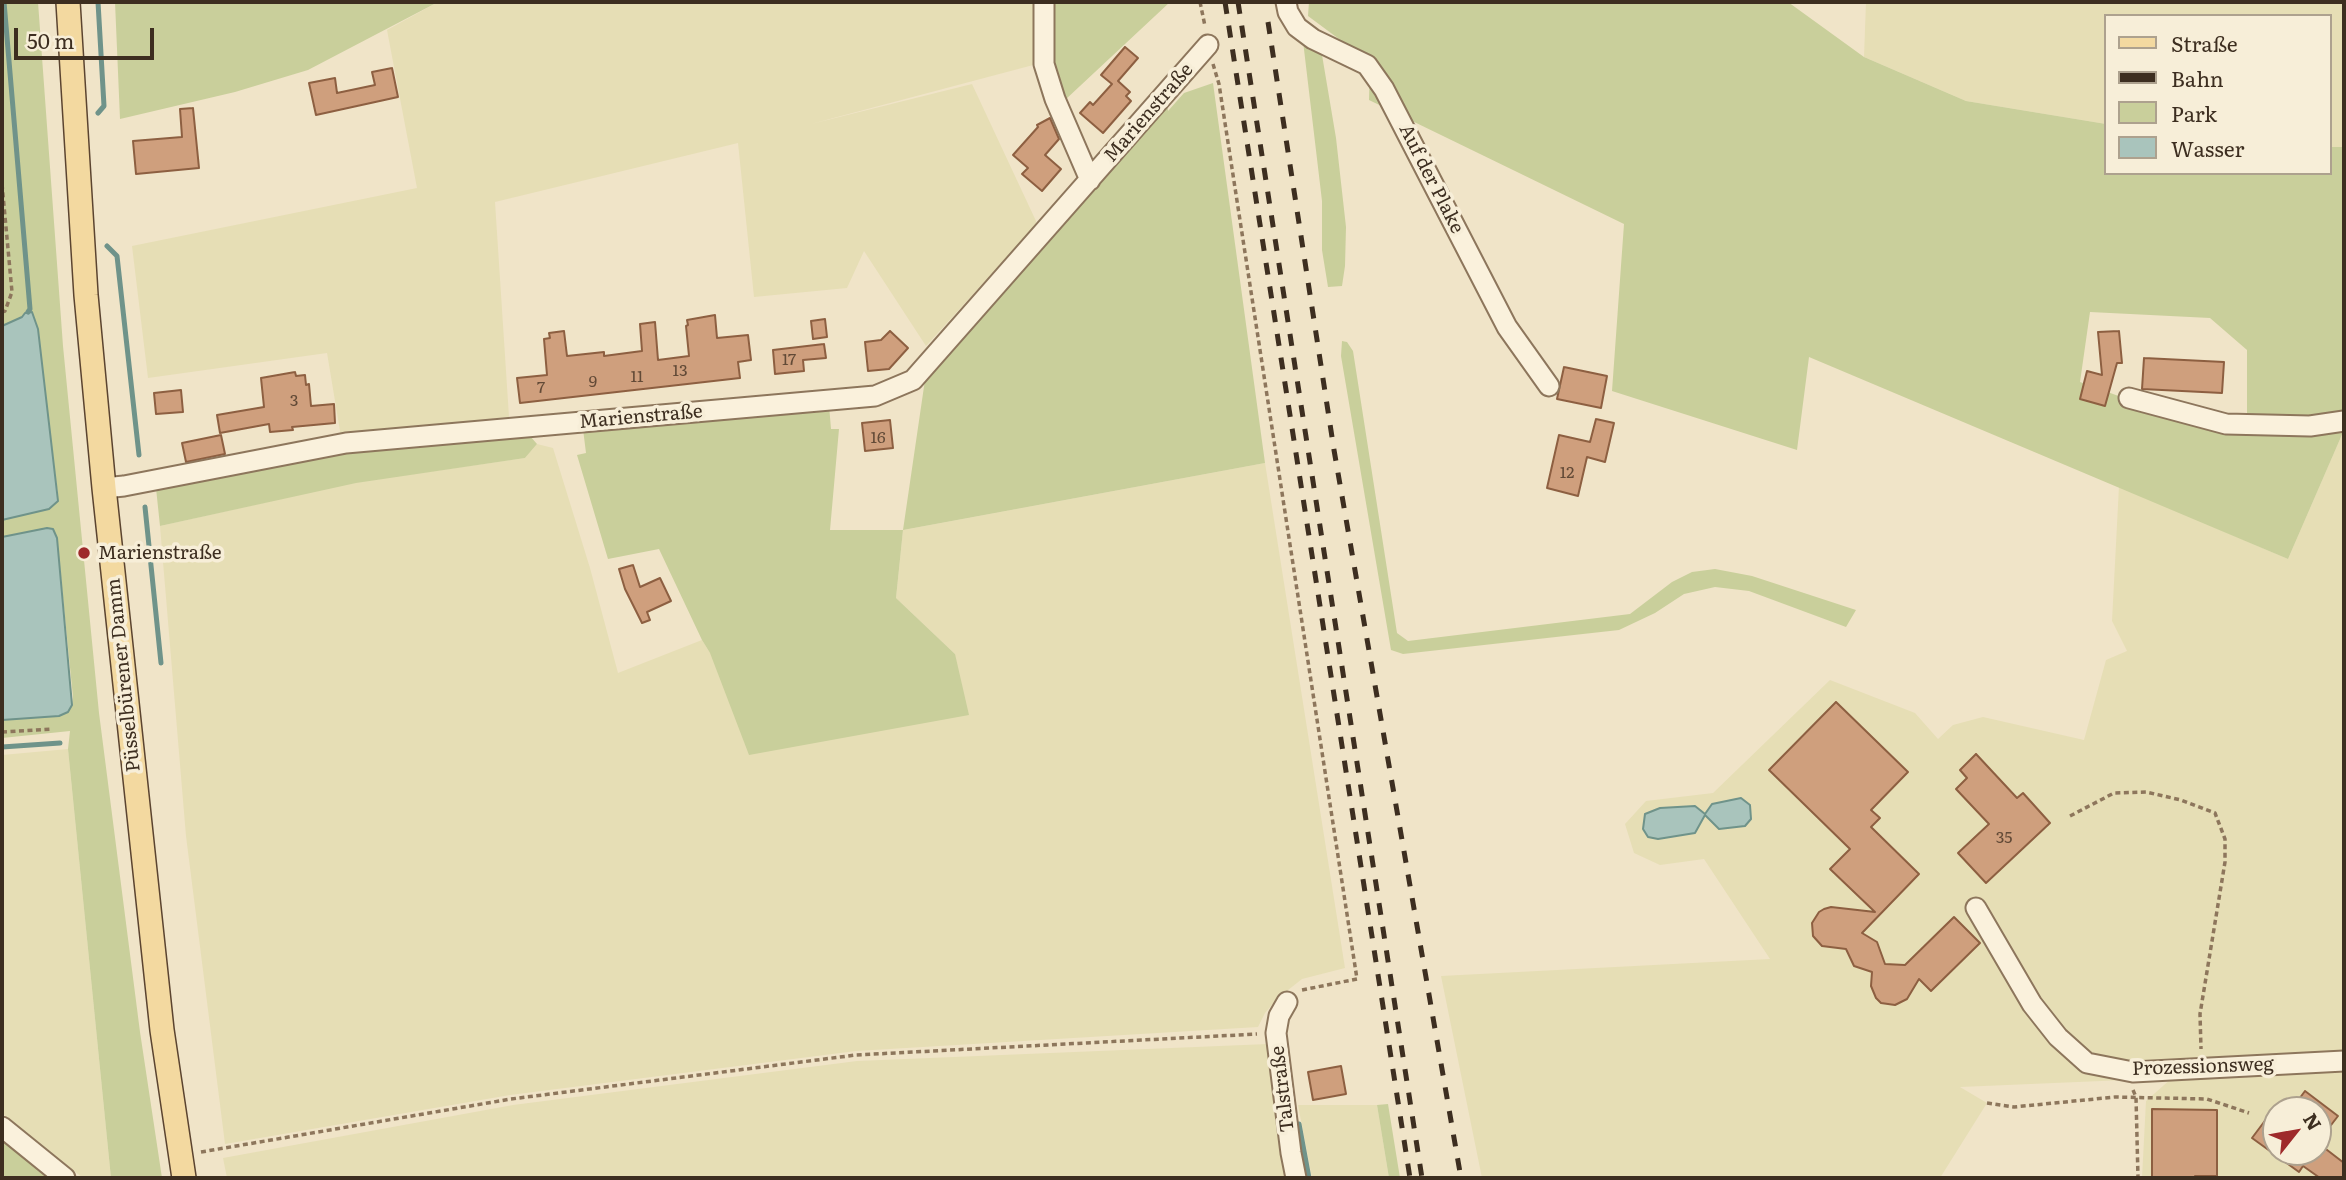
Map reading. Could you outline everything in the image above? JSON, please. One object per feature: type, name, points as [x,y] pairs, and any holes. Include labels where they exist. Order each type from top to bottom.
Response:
[{"type":"main road","name":"Püsselbürener Damm","points":[[68,2],[86,295],[104,488],[162,1030],[184,1178]]},
{"type":"street","name":"Marienstraße","points":[[1044,2],[1044,64],[1055,99],[1090,180]]},
{"type":"street","name":"Auf der Plake","points":[[1286,2],[1288,12],[1297,27],[1367,65],[1384,89],[1507,327],[1549,386]]},
{"type":"street","name":"Marienstraße","points":[[104,488],[346,443],[874,396],[913,380],[1208,45]]},
{"type":"street","points":[[2129,398],[2226,424],[2310,426],[2344,421]]},
{"type":"street","name":"Prozessionsweg","points":[[1976,908],[2032,1004],[2058,1037],[2087,1063],[2126,1071],[2344,1061]]},
{"type":"street","name":"Talstraße","points":[[1287,1002],[1279,1016],[1276,1033],[1296,1178]]},
{"type":"street","points":[[2,1127],[65,1178]]},
{"type":"path","points":[[1200,2],[1219,83],[1357,979],[1307,988],[1287,1002]]},
{"type":"path","points":[[2,184],[12,292],[5,311],[2,312]]},
{"type":"path","points":[[2,732],[52,729]]},
{"type":"path","points":[[2070,816],[2114,793],[2146,792],[2181,800],[2214,813],[2225,839],[2225,862],[2200,1014],[2201,1069]]},
{"type":"path","points":[[200,1152],[511,1099],[856,1055],[1276,1033]]},
{"type":"path","points":[[2126,1071],[2136,1097],[2138,1178]]},
{"type":"path","points":[[1987,1104],[2014,1107],[2115,1097],[2207,1099],[2249,1113]]},
{"type":"shaded area","points":[[438,2],[1039,2],[1037,64],[811,124],[972,84],[1036,225],[926,346],[864,251],[847,288],[754,297],[738,143],[495,202],[509,417],[341,437],[327,353],[148,378],[132,246],[417,188],[387,30]]},
{"type":"shaded area","points":[[1866,2],[2344,2],[2344,147],[2332,147],[2332,14],[2104,14],[2104,124],[1966,101],[1864,57]]},
{"type":"shaded area","points":[[2344,430],[2344,1178],[2142,1178],[2146,1101],[2172,1078],[1960,1087],[1987,1103],[1940,1178],[1482,1178],[1441,976],[1770,959],[1704,859],[1660,865],[1634,853],[1625,824],[1646,801],[1713,793],[1830,680],[1915,713],[1938,739],[1953,725],[1983,717],[2084,740],[2106,660],[2127,651],[2112,621],[2119,486],[2288,559]]},
{"type":"shaded area","points":[[537,444],[553,448],[590,568],[618,673],[702,640],[710,653],[955,654],[896,598],[903,530],[1265,463],[1345,968],[1302,979],[1278,998],[1265,1013],[1258,1027],[856,1051],[510,1095],[225,1144],[186,836],[160,526],[356,482],[525,458]]},
{"type":"shaded area","points":[[68,749],[111,1178],[83,1178],[2,1113],[2,755]]},
{"type":"shaded area","points":[[1268,1044],[1291,1178],[227,1178],[223,1158],[513,1105],[857,1061]]},
{"type":"shaded area","points":[[1298,1105],[1377,1105],[1389,1178],[1312,1178]]},
{"type":"green space","points":[[2,2],[38,2],[63,346],[99,713],[140,1032],[162,1178],[111,1178],[68,749],[70,731],[2,738],[2,720],[59,716],[72,705],[73,697],[57,538],[47,528],[2,537],[2,520],[49,509],[58,495],[36,321],[22,317],[2,326]]},
{"type":"green space","points":[[115,2],[438,2],[308,70],[235,92],[120,119]]},
{"type":"green space","points":[[1050,2],[1170,2],[1065,100],[1055,79],[1049,41]]},
{"type":"green space","points":[[1309,2],[1788,2],[1864,57],[1966,101],[2104,124],[2104,175],[2332,175],[2332,147],[2344,147],[2344,414],[2310,420],[2247,418],[2247,350],[2210,318],[2090,312],[2080,382],[2215,431],[2344,430],[2288,559],[1809,357],[1797,450],[1612,391],[1624,224],[1369,100],[1370,62],[1308,16]]},
{"type":"green space","points":[[1303,41],[1321,49],[1336,138],[1346,227],[1342,286],[1328,287],[1322,250],[1322,201]]},
{"type":"green space","points":[[1213,83],[1265,463],[903,530],[926,373],[1167,100],[1168,111],[1184,93]]},
{"type":"green space","points":[[1342,341],[1347,342],[1353,351],[1397,633],[1408,641],[1630,614],[1672,582],[1692,572],[1715,569],[1752,576],[1856,610],[1846,627],[1749,591],[1715,587],[1684,594],[1655,613],[1619,630],[1403,654],[1391,650],[1341,356]]},
{"type":"green space","points":[[829,405],[831,429],[839,429],[830,530],[903,530],[896,598],[955,654],[969,715],[749,755],[710,653],[659,549],[608,559],[577,455],[586,453],[583,429]]},
{"type":"green space","points":[[530,436],[537,444],[525,458],[356,483],[160,526],[156,488],[349,452]]},
{"type":"green space","points":[[1388,1104],[1400,1178],[1389,1178],[1377,1105]]},
{"type":"green space","points":[[2,1135],[56,1178],[2,1178]]},
{"type":"water","points":[[32,312],[38,329],[58,501],[49,509],[2,520],[2,326]]},
{"type":"water","points":[[53,529],[57,538],[72,705],[68,712],[59,716],[2,720],[2,537]]},
{"type":"water","points":[[1741,798],[1750,805],[1751,819],[1745,826],[1719,829],[1705,815],[1695,833],[1658,839],[1648,837],[1643,829],[1645,814],[1660,808],[1695,806],[1705,814],[1712,804]]},
{"type":"building","points":[[1125,47],[1138,58],[1118,81],[1130,92],[1126,96],[1131,101],[1103,133],[1080,113],[1090,102],[1093,105],[1112,84],[1101,75]]},
{"type":"building","points":[[392,68],[398,97],[316,115],[309,83],[335,78],[337,93],[375,85],[372,72]]},
{"type":"building","points":[[193,108],[199,168],[136,174],[133,141],[182,137],[180,109]]},
{"type":"building","points":[[1050,118],[1059,139],[1045,155],[1061,169],[1042,191],[1022,174],[1028,168],[1013,155],[1037,125]]},
{"type":"building","points":[[715,315],[717,338],[748,335],[751,360],[738,362],[740,378],[520,403],[517,378],[547,375],[544,339],[550,338],[549,333],[564,331],[567,356],[604,352],[604,356],[642,351],[640,324],[655,322],[658,360],[689,356],[687,320]]},
{"type":"building","points":[[825,319],[827,337],[813,339],[811,321]]},
{"type":"building","points":[[890,331],[908,348],[889,369],[868,371],[865,342],[881,340]]},
{"type":"building","points":[[2119,331],[2122,363],[2117,363],[2105,406],[2080,399],[2087,371],[2102,375],[2098,332]]},
{"type":"building","points":[[824,344],[826,358],[803,360],[804,371],[775,374],[773,350]]},
{"type":"building","points":[[2144,358],[2224,362],[2222,393],[2142,389]]},
{"type":"building","points":[[1564,367],[1607,376],[1601,408],[1557,399]]},
{"type":"building","points":[[295,372],[296,376],[305,375],[306,385],[309,384],[311,406],[334,404],[335,423],[270,432],[269,424],[220,433],[217,415],[264,407],[261,378]]},
{"type":"building","points":[[181,390],[183,412],[156,414],[154,393]]},
{"type":"building","points":[[1596,419],[1614,423],[1605,462],[1587,457],[1578,496],[1547,488],[1559,435],[1590,442]]},
{"type":"building","points":[[890,420],[893,448],[865,451],[862,423]]},
{"type":"building","points":[[221,435],[225,454],[186,462],[182,443]]},
{"type":"building","points":[[633,565],[640,587],[660,578],[671,601],[647,612],[650,620],[642,623],[625,589],[619,569]]},
{"type":"building","points":[[1836,702],[1908,772],[1871,810],[1880,818],[1871,827],[1919,874],[1862,933],[1877,942],[1885,964],[1905,965],[1954,917],[1980,943],[1931,991],[1919,979],[1907,999],[1895,1005],[1881,1003],[1876,998],[1871,986],[1872,972],[1854,966],[1846,949],[1822,946],[1813,936],[1812,923],[1824,909],[1831,907],[1875,912],[1830,869],[1850,849],[1769,770]]},
{"type":"building","points":[[1976,754],[2017,798],[2023,793],[2050,823],[1986,883],[1958,853],[1989,824],[1956,789],[1967,778],[1960,770]]},
{"type":"building","points":[[1341,1066],[1346,1094],[1313,1100],[1308,1072]]},
{"type":"building","points":[[2152,1109],[2217,1110],[2217,1176],[2152,1178]]},
{"type":"building","points":[[2332,1111],[2338,1116],[2332,1124]]},
{"type":"building","points":[[2262,1125],[2262,1145],[2252,1138]]},
{"type":"building","points":[[2332,1154],[2344,1163],[2344,1178],[2320,1178],[2303,1166],[2332,1166]]},
{"type":"building","points":[[2291,1166],[2303,1166],[2299,1172]]},
{"type":"waterway","points":[[4,2],[30,309],[28,312]]},
{"type":"waterway","points":[[98,2],[104,106],[98,113]]},
{"type":"waterway","points":[[107,246],[117,256],[139,455]]},
{"type":"waterway","points":[[145,507],[161,663]]},
{"type":"waterway","points":[[2,747],[60,743]]},
{"type":"waterway","points":[[1299,1124],[1309,1178]]},
{"type":"railway","points":[[1225,2],[1410,1178]]},
{"type":"railway","points":[[1238,2],[1422,1178]]},
{"type":"railway","points":[[1268,22],[1334,450],[1461,1178]]},
{"type":"place","name":"Marienstraße","points":[[84,553]]}]
